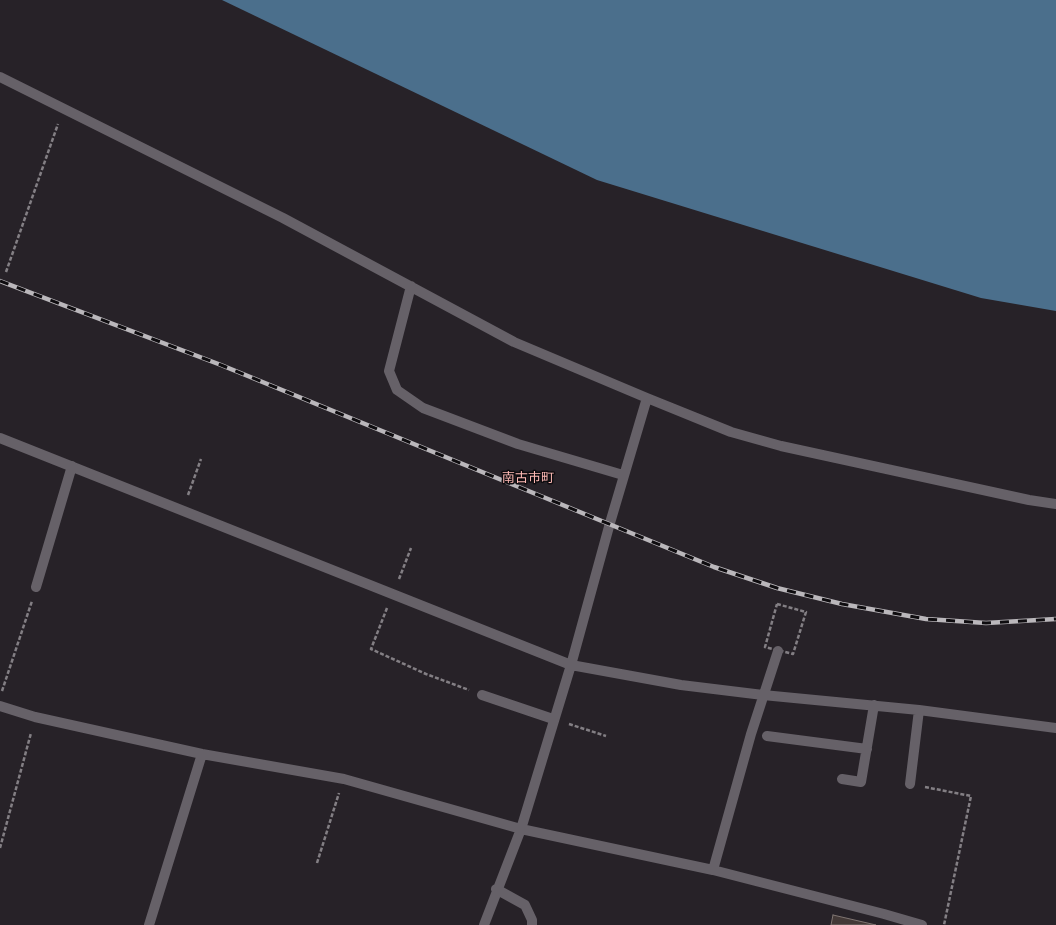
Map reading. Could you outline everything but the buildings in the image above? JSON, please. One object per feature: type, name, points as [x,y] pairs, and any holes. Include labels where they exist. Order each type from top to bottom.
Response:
[{"type":"street","points":[[0,77],[283,218],[514,342],[731,432],[781,446],[1029,500],[1056,504]]},
{"type":"street","points":[[411,286],[389,371],[397,390],[424,408],[518,444],[623,475]]},
{"type":"street","points":[[484,925],[496,890],[521,829],[570,666],[623,475],[648,398]]},
{"type":"street","points":[[0,438],[570,666],[681,685],[763,695],[919,710],[1056,728]]},
{"type":"street","points":[[36,587],[72,466]]},
{"type":"street","points":[[713,870],[763,695],[778,651]]},
{"type":"street","points":[[482,695],[553,719]]},
{"type":"street","points":[[0,706],[35,717],[202,754],[344,779],[521,829],[713,870],[921,925]]},
{"type":"street","points":[[842,779],[861,782],[874,706]]},
{"type":"street","points":[[910,784],[919,710]]},
{"type":"street","points":[[768,736],[867,749]]},
{"type":"street","points":[[149,925],[202,754]]},
{"type":"street","points":[[496,890],[525,905],[532,920],[532,925]]},
{"type":"path","points":[[6,272],[64,108]]},
{"type":"path","points":[[183,511],[201,459]]},
{"type":"path","points":[[411,548],[371,649],[426,674],[482,695]]},
{"type":"path","points":[[0,698],[36,587]]},
{"type":"path","points":[[777,604],[806,612],[793,654],[778,651],[765,647],[777,604]]},
{"type":"path","points":[[0,848],[35,717]]},
{"type":"path","points":[[553,719],[606,736]]},
{"type":"path","points":[[317,863],[344,779]]},
{"type":"path","points":[[910,784],[971,796],[944,925]]},
{"type":"water","points":[[222,0],[1056,0],[1056,311],[981,298],[597,180]]},
{"type":"railway","points":[[0,281],[221,365],[714,567],[777,588],[842,604],[926,619],[986,623],[1056,619]]},
{"type":"district","name":"南古市町","points":[[528,478]]}]
